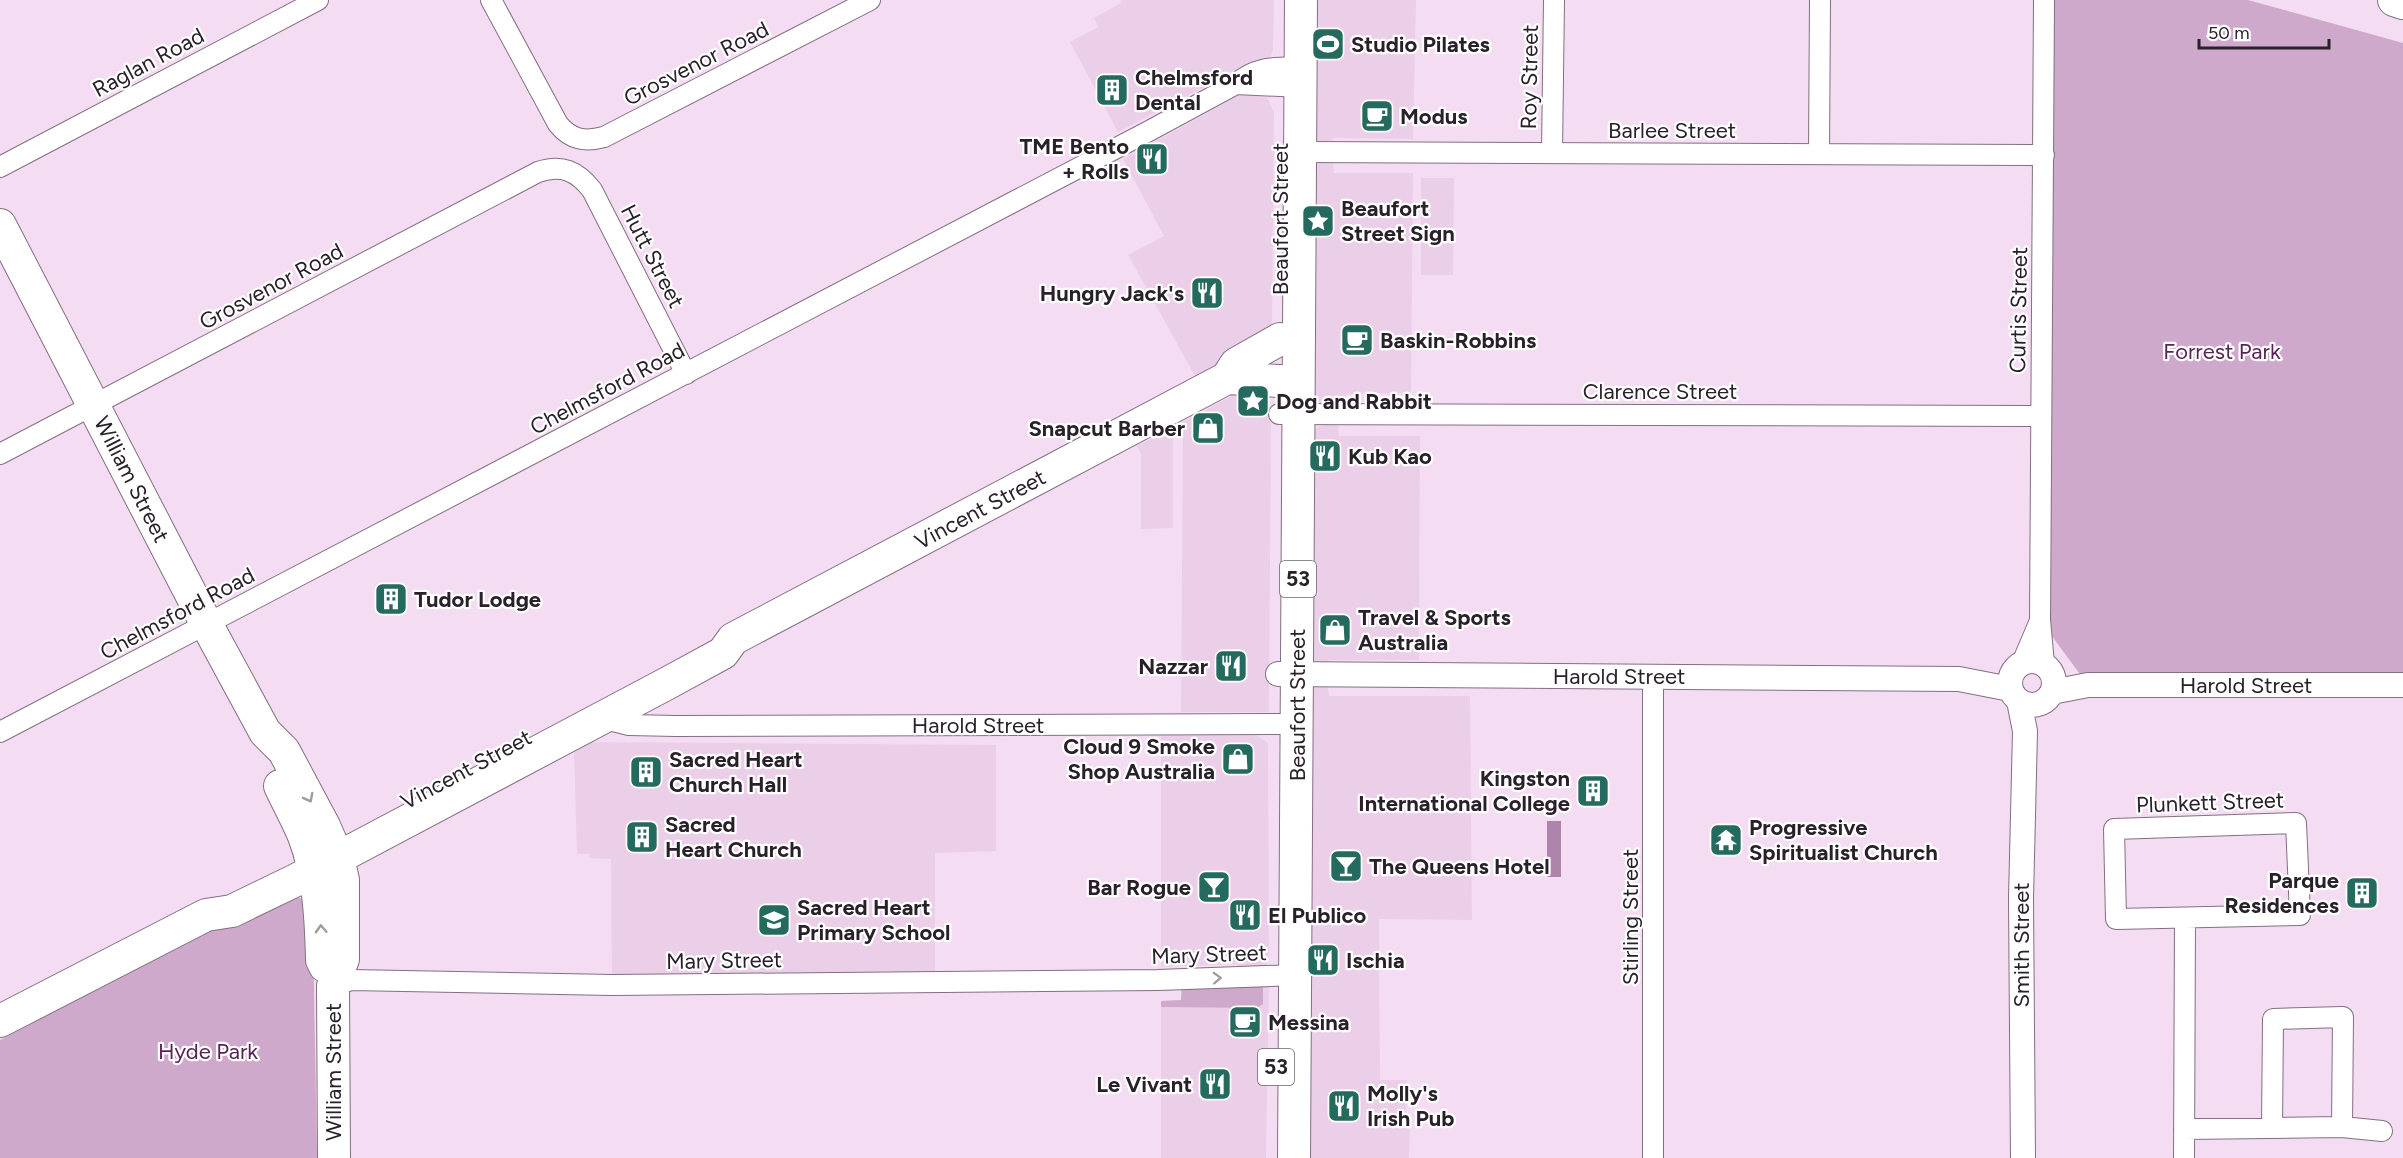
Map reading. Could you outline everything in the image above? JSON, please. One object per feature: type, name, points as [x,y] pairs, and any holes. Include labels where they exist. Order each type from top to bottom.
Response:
[{"type":"main road","name":"Beaufort Street","points":[[1282,0],[1300,152],[1289,382],[1286,975],[1294,1158]]},
{"type":"main road","name":"Beaufort Street","points":[[1289,382],[1280,339],[1291,77],[1301,0]]},
{"type":"main road","name":"William Street","points":[[0,225],[207,625],[265,732],[267,759],[323,855],[343,880],[343,958],[333,986],[334,1158]]},
{"type":"main road","name":"Vincent Street","points":[[0,1021],[206,915],[224,894],[323,855],[666,684],[723,653],[733,639],[1227,378],[1236,364],[1280,339]]},
{"type":"main road","points":[[1227,378],[1289,382]]},
{"type":"main road","name":"Vincent Street","points":[[323,855],[716,638],[733,639]]},
{"type":"main road","name":"Beaufort Street","points":[[1276,1158],[1286,975]]},
{"type":"street","name":"Raglan Road","points":[[0,167],[318,0]]},
{"type":"street","name":"Grosvenor Road","points":[[491,0],[558,124],[574,138],[588,141],[604,137],[870,0]]},
{"type":"street","name":"Roy Street","points":[[1552,153],[1554,0]]},
{"type":"street","points":[[1819,154],[1820,0]]},
{"type":"street","name":"Curtis Street","points":[[2032,681],[2040,620],[2044,0]]},
{"type":"street","name":"Chelmsford Road","points":[[0,732],[1236,84],[1291,77]]},
{"type":"street","name":"Barlee Street","points":[[1300,152],[2044,155]]},
{"type":"street","name":"Grosvenor Road","points":[[0,454],[538,172],[553,168],[567,170]]},
{"type":"street","name":"Hutt Street","points":[[567,170],[582,178],[592,190],[686,374]]},
{"type":"street","name":"Clarence Street","points":[[1289,414],[2040,416]]},
{"type":"street","name":"Harold Street","points":[[1288,674],[1959,679],[2088,685],[2403,685]]},
{"type":"street","name":"Stirling Street","points":[[1653,677],[1653,1158]]},
{"type":"street","name":"Smith Street","points":[[2023,1158],[2021,899],[2025,731],[2032,681]]},
{"type":"street","points":[[660,726],[656,712],[657,704],[666,684]]},
{"type":"street","name":"Harold Street","points":[[601,718],[629,725],[660,726],[1287,724]]},
{"type":"street","name":"Plunkett Street","points":[[2296,823],[2300,915],[2185,919],[2116,919],[2114,829],[2296,823]]},
{"type":"street","points":[[2184,1158],[2185,919]]},
{"type":"street","name":"Mary Street","points":[[333,986],[351,980],[612,985],[1158,980],[1286,975]]},
{"type":"street","points":[[2272,1127],[2273,1019],[2343,1017],[2342,1127]]},
{"type":"street","points":[[2184,1129],[2342,1127],[2382,1131]]},
{"type":"shaded area","points":[[1120,0],[1274,0],[1271,56],[1265,62],[1229,74],[1118,132],[1070,42],[1098,27],[1094,18],[1121,3]]},
{"type":"shaded area","points":[[1309,0],[1416,0],[1413,139],[1333,138],[1332,144],[1315,140]]},
{"type":"shaded area","points":[[1256,93],[1268,99],[1274,113],[1272,331],[1264,342],[1195,376],[1128,255],[1164,236],[1123,159],[1242,94]]},
{"type":"shaded area","points":[[1333,159],[1334,173],[1413,173],[1411,393],[1346,394],[1346,407],[1324,406],[1309,396],[1315,165]]},
{"type":"shaded area","points":[[1421,178],[1454,178],[1453,275],[1421,275]]},
{"type":"shaded area","points":[[1239,392],[1263,395],[1268,401],[1271,412],[1269,712],[1181,712],[1183,422]]},
{"type":"shaded area","points":[[1338,424],[1339,436],[1420,436],[1419,660],[1329,660],[1328,666],[1317,664],[1310,658],[1309,435],[1320,426]]},
{"type":"shaded area","points":[[1169,429],[1173,437],[1173,528],[1141,529],[1141,454],[1137,446]]},
{"type":"shaded area","points":[[1313,686],[1328,686],[1329,696],[1470,696],[1472,920],[1379,919],[1380,1080],[1407,1080],[1406,1125],[1410,1125],[1409,1158],[1303,1158],[1309,690]]},
{"type":"shaded area","points":[[1161,734],[1256,735],[1268,743],[1269,959],[1266,966],[1261,969],[1244,970],[1236,964],[1161,967]]},
{"type":"shaded area","name":"Sacred Heart Primary School","points":[[589,742],[996,745],[996,851],[935,853],[935,982],[612,985],[611,859],[590,858],[589,854],[577,854],[574,750]]},
{"type":"shaded area","points":[[1547,821],[1561,821],[1561,877],[1547,877]]},
{"type":"shaded area","points":[[1269,980],[1266,1158],[1161,1158],[1161,1001],[1181,1000],[1182,984]]},
{"type":"green space","name":"Forrest Park","points":[[2044,0],[2248,0],[2403,43],[2403,685],[2088,685],[2040,620]]},
{"type":"green space","name":"Hyde Park","points":[[297,896],[308,904],[313,932],[317,1158],[0,1158],[0,1040],[191,940],[276,900]]},
{"type":"green space","points":[[1263,980],[1263,1004],[1257,1008],[1161,1007],[1161,1001],[1181,1000],[1182,984]]},
{"type":"place","name":"Studio Pilates","points":[[1328,44]]},
{"type":"place","name":"Chelmsford Dental","points":[[1112,90]]},
{"type":"place","name":"Modus","points":[[1377,116]]},
{"type":"place","name":"TME Bento + Rolls","points":[[1152,159]]},
{"type":"place","name":"Beaufort Street Sign","points":[[1318,221]]},
{"type":"place","name":"Hungry Jack's","points":[[1207,293]]},
{"type":"place","name":"Baskin-Robbins","points":[[1357,340]]},
{"type":"place","name":"Dog and Rabbit","points":[[1253,401]]},
{"type":"place","name":"Snapcut Barber","points":[[1208,428]]},
{"type":"place","name":"Kub Kao","points":[[1325,456]]},
{"type":"place","name":"Tudor Lodge","points":[[391,599]]},
{"type":"place","name":"Travel & Sports Australia","points":[[1335,630]]},
{"type":"place","name":"Nazzar","points":[[1231,666]]},
{"type":"place","name":"Cloud 9 Smoke Shop Australia","points":[[1238,759]]},
{"type":"place","name":"Sacred Heart Church Hall","points":[[646,772]]},
{"type":"place","name":"Kingston International College","points":[[1593,791]]},
{"type":"place","name":"Sacred Heart Church","points":[[642,837]]},
{"type":"place","name":"Progressive Spiritualist Church","points":[[1726,840]]},
{"type":"place","name":"The Queens Hotel","points":[[1346,866]]},
{"type":"place","name":"Bar Rogue","points":[[1214,887]]},
{"type":"place","name":"Parque Residences","points":[[2362,893]]},
{"type":"place","name":"El Publico","points":[[1245,915]]},
{"type":"place","name":"Sacred Heart Primary School","points":[[774,920]]},
{"type":"place","name":"Ischia","points":[[1323,960]]},
{"type":"place","name":"Messina","points":[[1245,1022]]},
{"type":"place","name":"Le Vivant","points":[[1215,1084]]},
{"type":"place","name":"Molly's Irish Pub","points":[[1344,1106]]}]
